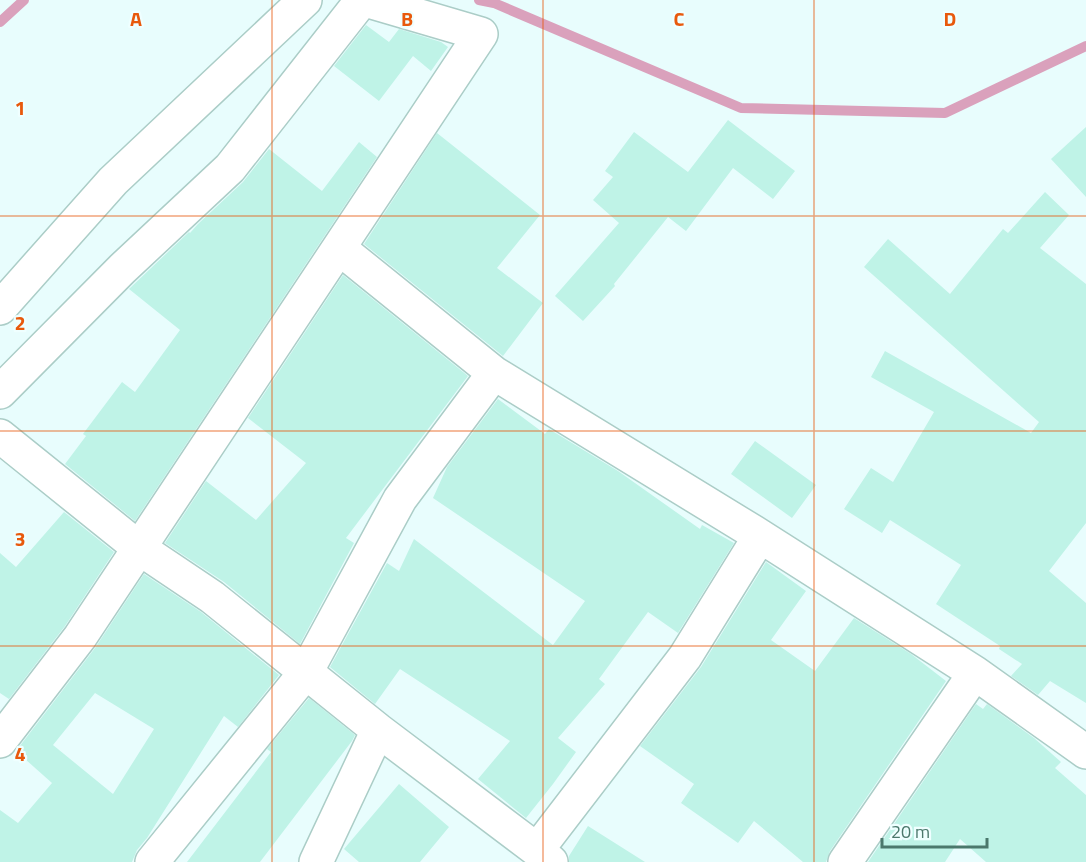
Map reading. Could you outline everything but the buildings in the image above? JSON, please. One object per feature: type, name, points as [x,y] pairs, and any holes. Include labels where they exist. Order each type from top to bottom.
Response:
[{"type":"street","points":[[0,308],[113,182],[305,0]]},
{"type":"street","points":[[0,392],[122,269],[230,168],[363,0],[481,34],[80,637],[6,719]]},
{"type":"street","points":[[339,249],[494,373],[760,536],[975,673],[1086,752]]},
{"type":"street","points":[[152,862],[306,672],[400,500],[494,373]]},
{"type":"street","points":[[0,436],[139,548],[212,597],[378,730],[544,856],[685,657],[760,536]]},
{"type":"street","points":[[844,862],[975,673]]},
{"type":"street","points":[[316,862],[378,730]]},
{"type":"waterway","points":[[0,22],[24,0]]},
{"type":"waterway","points":[[479,0],[494,3],[741,108],[945,113],[1086,46]]}]
